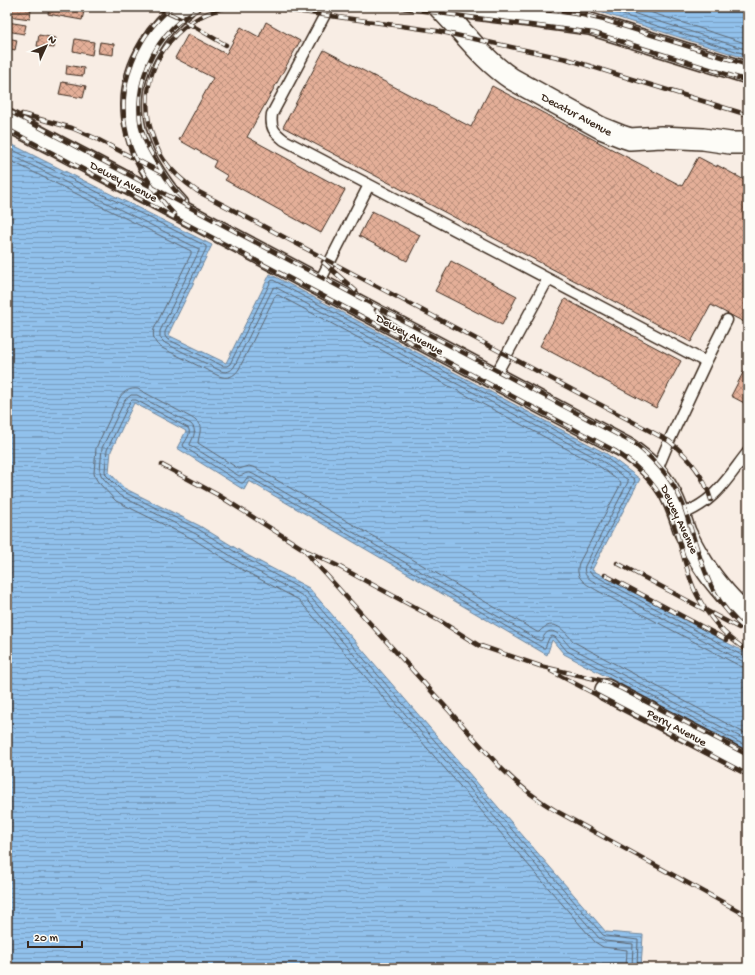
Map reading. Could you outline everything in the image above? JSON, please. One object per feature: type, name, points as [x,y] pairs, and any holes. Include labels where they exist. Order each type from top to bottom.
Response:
[{"type":"street","points":[[185,7],[161,29],[145,52],[134,81],[132,92],[132,111],[134,130],[142,152],[151,169],[175,203],[199,222]]},
{"type":"street","name":"Decatur Avenue","points":[[439,7],[499,71],[601,128],[630,139],[660,137],[703,139],[730,143],[748,143]]},
{"type":"street","points":[[460,7],[590,24],[748,73]]},
{"type":"street","name":"Dewey Avenue","points":[[7,120],[628,449],[644,460],[668,489],[690,541],[703,565],[734,604],[748,617]]},
{"type":"street","name":"Perry Avenue","points":[[606,690],[748,764]]},
{"type":"lane","points":[[329,7],[272,114],[271,123],[276,134],[284,140],[706,362]]},
{"type":"lane","points":[[318,285],[369,185]]},
{"type":"lane","points":[[494,378],[548,279]]},
{"type":"lane","points":[[657,474],[669,441],[727,320]]},
{"type":"lane","points":[[679,516],[710,498],[748,452]]},
{"type":"water","points":[[584,7],[748,7],[748,59]]},
{"type":"water","points":[[7,142],[212,245],[168,335],[226,363],[270,274],[607,454],[640,479],[592,570],[748,654],[748,752],[564,654],[552,640],[547,655],[249,481],[244,490],[177,448],[186,431],[134,403],[111,451],[109,472],[124,488],[200,526],[247,555],[309,588],[606,932],[643,935],[641,968],[7,968]]},
{"type":"building","points":[[10,7],[31,10],[30,19],[8,16]]},
{"type":"building","points":[[49,7],[85,7],[82,20],[48,14]]},
{"type":"building","points":[[7,22],[26,25],[24,34],[7,31]]},
{"type":"building","points":[[266,22],[300,41],[247,137],[345,190],[321,233],[225,180],[228,176],[213,167],[216,161],[179,140],[213,78],[175,58],[188,34],[226,54],[241,27],[259,37]]},
{"type":"building","points":[[39,35],[56,38],[54,48],[37,46]]},
{"type":"building","points":[[7,38],[17,40],[15,50],[7,48]]},
{"type":"building","points":[[75,39],[94,42],[92,55],[73,51]]},
{"type":"building","points":[[100,42],[114,44],[113,55],[98,53]]},
{"type":"building","points":[[324,50],[471,127],[492,86],[682,186],[698,157],[717,167],[717,165],[748,182],[748,324],[711,305],[691,342],[283,127]]},
{"type":"building","points":[[67,65],[84,68],[83,76],[66,74]]},
{"type":"building","points":[[62,82],[86,86],[83,98],[59,94]]},
{"type":"building","points":[[372,211],[420,235],[407,261],[359,236]]},
{"type":"building","points":[[451,261],[517,296],[502,325],[435,291]]},
{"type":"building","points":[[565,299],[681,361],[656,408],[540,346]]},
{"type":"building","points":[[748,363],[748,405],[731,396]]},
{"type":"railway","points":[[152,7],[181,19],[226,45]]},
{"type":"railway","points":[[172,7],[158,20],[136,52],[129,70],[125,89],[124,108],[125,127],[134,157],[157,194],[175,215]]},
{"type":"railway","points":[[184,200],[167,180],[146,143],[142,132],[140,119],[140,96],[144,75],[148,64],[165,36],[181,20],[202,7]]},
{"type":"railway","points":[[228,7],[209,13],[191,22],[164,48],[155,65],[147,103],[149,123],[151,133],[161,156],[167,165],[183,181],[197,191],[669,441],[683,453],[695,467],[704,482],[711,500]]},
{"type":"railway","points":[[267,7],[437,31],[567,59],[748,115]]},
{"type":"railway","points":[[394,7],[594,33],[748,81]]},
{"type":"railway","points":[[516,7],[583,15],[604,20],[748,65]]},
{"type":"railway","points":[[7,110],[635,444],[655,462],[667,476],[677,492],[684,506],[704,570],[710,583],[725,608],[735,620],[748,631]]},
{"type":"railway","points":[[22,114],[72,128],[95,138],[162,173]]},
{"type":"railway","points":[[7,129],[615,451],[633,464],[649,480],[661,497],[667,507],[674,526],[692,585],[697,595],[706,611],[717,625],[745,649]]},
{"type":"railway","points":[[323,262],[356,291]]},
{"type":"railway","points":[[376,310],[407,336]]},
{"type":"railway","points":[[162,465],[218,495],[305,550],[500,767],[528,792],[558,812],[748,916]]},
{"type":"railway","points":[[307,551],[440,621],[478,645],[540,666],[604,681],[748,755]]},
{"type":"railway","points":[[617,563],[739,628]]},
{"type":"railway","points":[[605,575],[727,640]]},
{"type":"railway","points":[[551,671],[748,775]]}]
